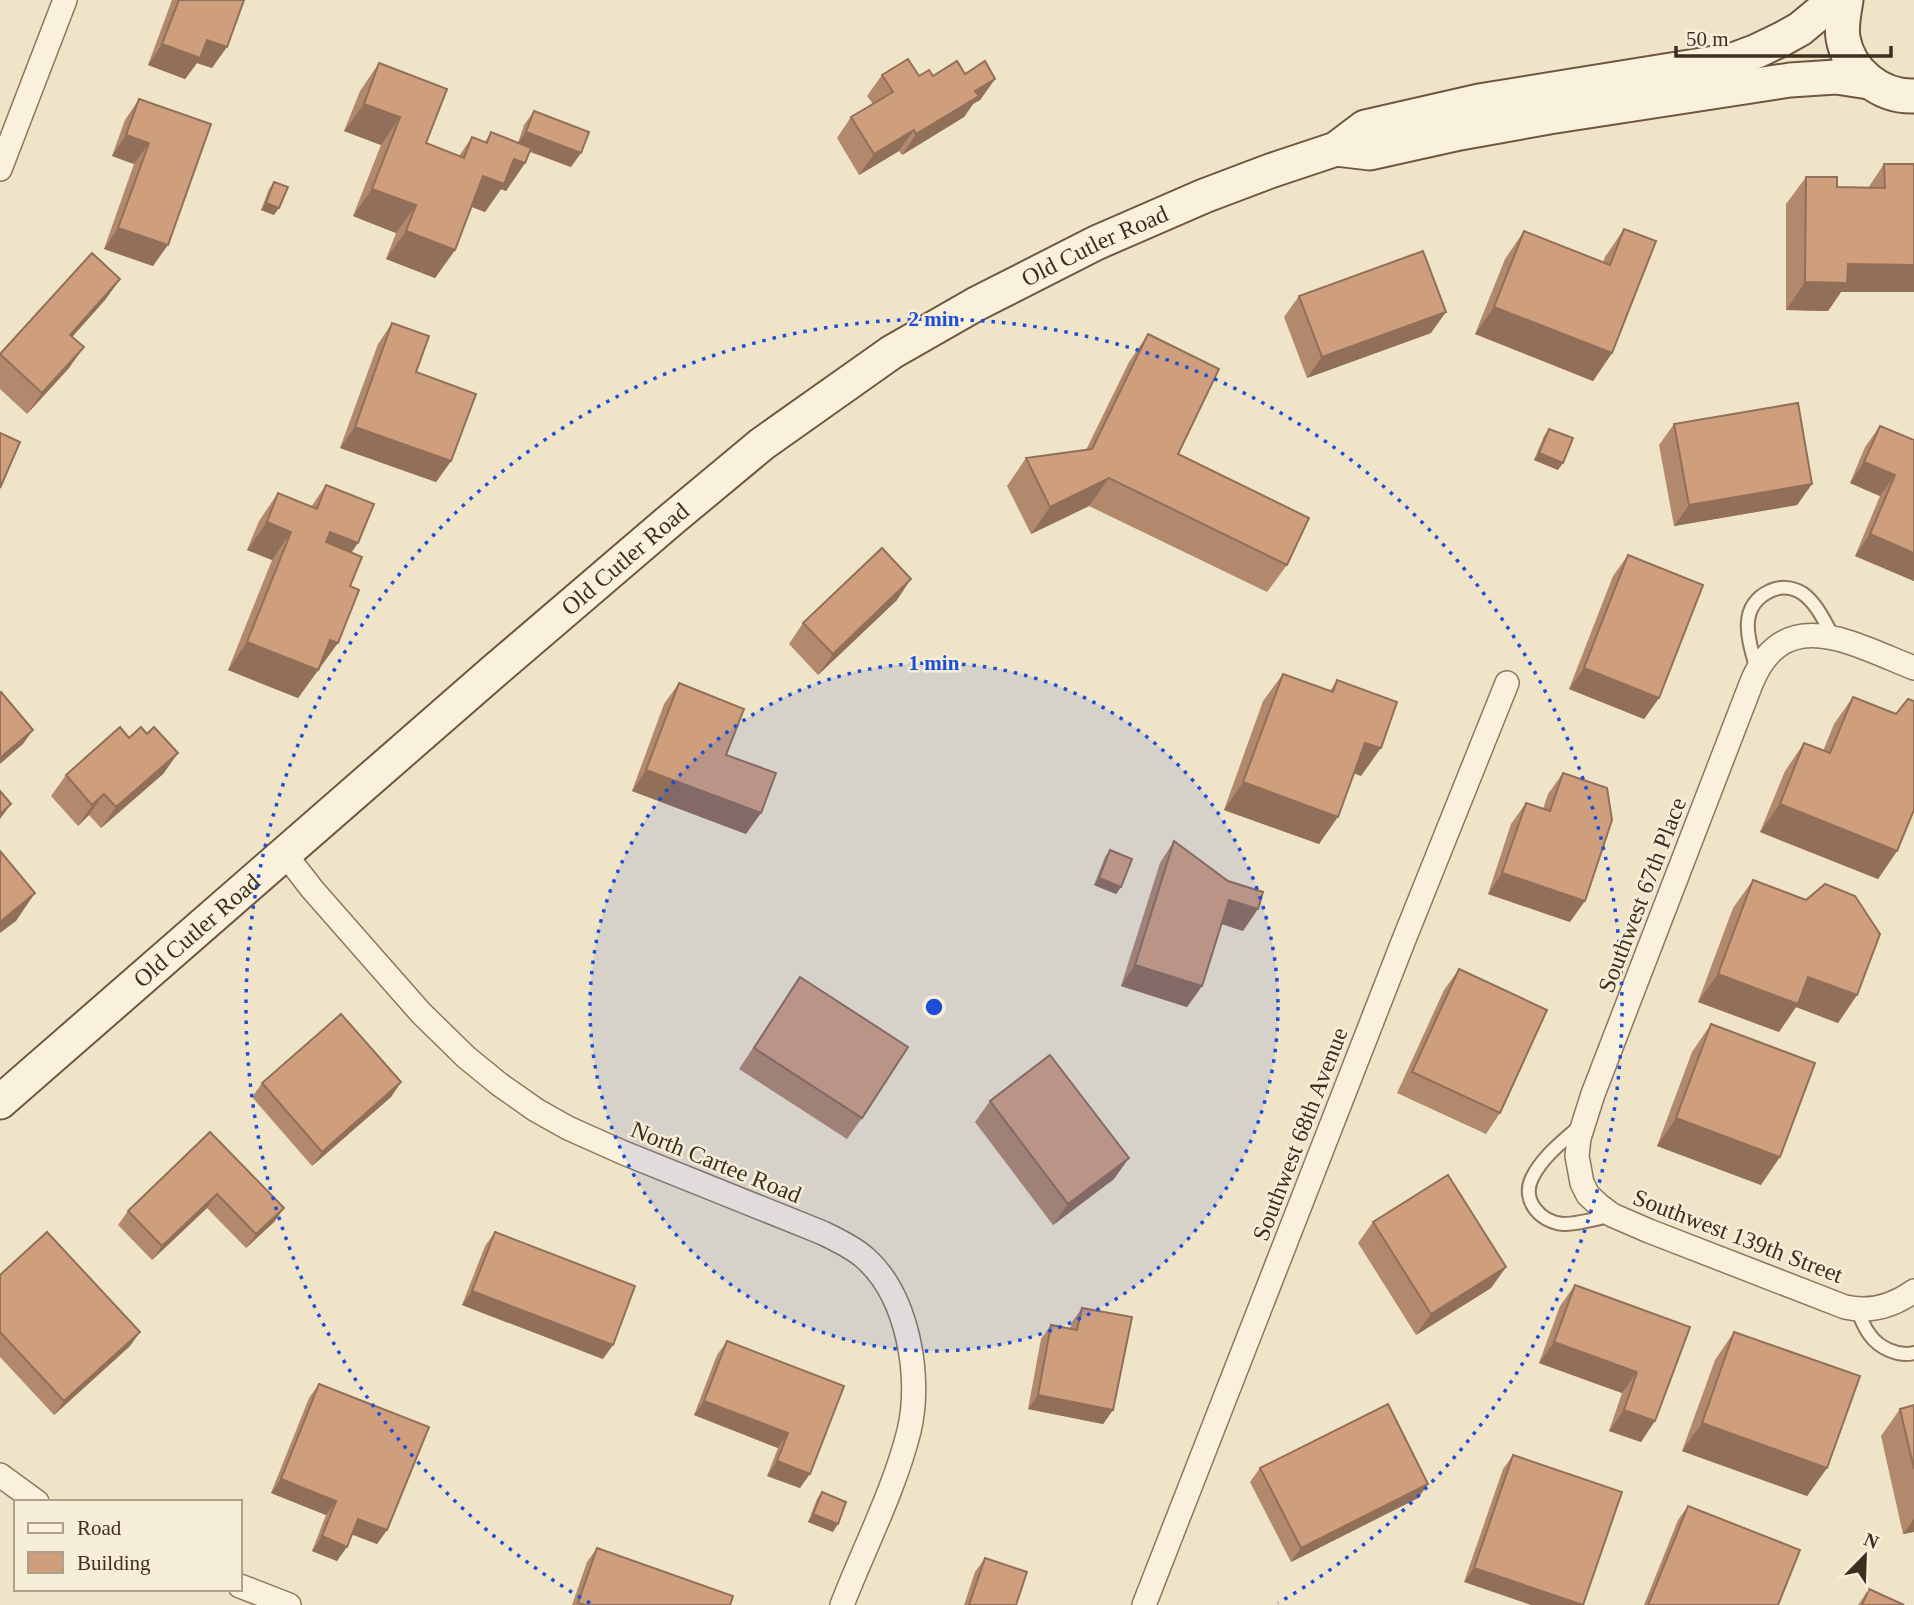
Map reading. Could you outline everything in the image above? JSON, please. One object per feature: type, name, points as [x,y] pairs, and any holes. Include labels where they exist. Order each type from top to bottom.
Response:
[{"type":"main road","points":[[1336,149],[1365,127],[1479,102],[1733,60],[1782,39],[1800,29],[1824,9],[1844,0],[1843,38],[1847,54],[1869,82]]},
{"type":"main road","points":[[1336,149],[1370,153],[1549,117],[1790,79],[1836,78],[1869,82],[1886,91],[1914,96]]},
{"type":"main road","name":"Old Cutler Road","points":[[0,1102],[493,672],[772,437],[892,352],[984,299],[1096,243],[1204,196],[1336,149]]},
{"type":"street","points":[[0,169],[65,0]]},
{"type":"street","name":"Southwest 67th Place","points":[[1582,1183],[1577,1156],[1583,1123],[1757,670],[1773,649],[1788,640],[1812,634],[1835,638]]},
{"type":"street","points":[[1835,638],[1914,668]]},
{"type":"street","name":"Southwest 68th Avenue","points":[[1144,1605],[1507,683]]},
{"type":"street","name":"North Cartee Road","points":[[285,854],[312,889],[421,1013],[466,1057],[527,1104],[568,1128],[624,1153],[823,1233],[865,1258],[882,1278],[899,1312],[910,1345],[912,1412],[900,1462],[842,1605]]},
{"type":"street","name":"Southwest 139th Street","points":[[1582,1183],[1588,1195],[1612,1215],[1845,1307],[1872,1310],[1888,1306],[1914,1291]]},
{"type":"street","points":[[0,1475],[34,1500]]},
{"type":"street","points":[[242,1587],[289,1605]]},
{"type":"lane","points":[[1757,670],[1749,643],[1748,618],[1756,602],[1774,589],[1783,587],[1801,593],[1815,607],[1835,638]]},
{"type":"lane","points":[[1583,1123],[1552,1151],[1537,1170],[1527,1188],[1529,1202],[1535,1210],[1559,1224],[1612,1215]]},
{"type":"lane","points":[[1857,1310],[1870,1337],[1895,1353],[1914,1353]]},
{"type":"building","points":[[179,0],[244,0],[227,47],[207,40],[200,58],[162,44]]},
{"type":"building","points":[[908,59],[919,76],[929,70],[933,76],[957,61],[965,74],[985,61],[995,79],[975,91],[979,96],[916,134],[914,130],[874,154],[851,117],[893,92],[882,75]]},
{"type":"building","points":[[379,63],[447,89],[426,143],[464,158],[472,137],[487,143],[491,132],[531,148],[525,163],[514,159],[504,184],[483,176],[455,250],[406,231],[416,205],[372,189],[400,117],[364,104]]},
{"type":"building","points":[[139,99],[211,124],[168,245],[118,228],[149,143],[126,135]]},
{"type":"building","points":[[534,111],[589,132],[581,153],[526,132]]},
{"type":"building","points":[[1884,164],[1914,164],[1914,265],[1848,264],[1847,283],[1805,282],[1806,177],[1837,177],[1837,187],[1885,188]]},
{"type":"building","points":[[274,182],[288,187],[279,208],[266,203]]},
{"type":"building","points":[[1624,229],[1656,241],[1612,353],[1494,307],[1524,231],[1610,265]]},
{"type":"building","points":[[1423,251],[1446,312],[1322,357],[1299,296]]},
{"type":"building","points":[[92,253],[120,279],[70,335],[84,347],[42,393],[0,354]]},
{"type":"building","points":[[392,323],[429,336],[416,372],[476,394],[451,461],[355,427]]},
{"type":"building","points":[[1148,334],[1219,369],[1178,454],[1309,518],[1287,565],[1109,478],[1050,507],[1026,458],[1092,449]]},
{"type":"building","points":[[1798,403],[1812,484],[1689,505],[1674,424]]},
{"type":"building","points":[[1880,426],[1914,440],[1914,553],[1870,534],[1895,475],[1864,462]]},
{"type":"building","points":[[1549,429],[1573,438],[1563,463],[1539,453]]},
{"type":"building","points":[[0,433],[20,442],[0,488]]},
{"type":"building","points":[[326,485],[374,504],[358,543],[330,532],[326,542],[362,557],[350,586],[359,590],[338,643],[330,640],[318,670],[247,642],[291,532],[267,522],[278,493],[317,509]]},
{"type":"building","points":[[882,548],[911,579],[833,654],[803,623]]},
{"type":"building","points":[[1628,555],[1703,585],[1659,698],[1584,668]]},
{"type":"building","points":[[1283,674],[1333,692],[1337,680],[1397,702],[1381,748],[1365,743],[1338,817],[1243,782]]},
{"type":"building","points":[[679,683],[744,709],[726,755],[776,773],[761,813],[646,770]]},
{"type":"building","points":[[0,693],[33,730],[0,758]]},
{"type":"building","points":[[1853,697],[1896,714],[1908,699],[1914,701],[1914,810],[1897,851],[1780,804],[1804,743],[1830,753]]},
{"type":"building","points":[[120,727],[129,738],[141,727],[147,734],[154,727],[178,753],[116,807],[104,794],[92,805],[66,775]]},
{"type":"building","points":[[1563,773],[1607,788],[1612,820],[1585,901],[1502,873],[1526,803],[1550,811]]},
{"type":"building","points":[[0,791],[11,804],[0,814]]},
{"type":"building","points":[[1174,841],[1228,881],[1263,892],[1258,909],[1229,900],[1202,986],[1135,965]]},
{"type":"building","points":[[1110,850],[1132,859],[1121,887],[1099,878]]},
{"type":"building","points":[[0,851],[35,893],[0,922]]},
{"type":"building","points":[[1753,880],[1806,900],[1825,884],[1855,896],[1880,934],[1857,995],[1808,977],[1798,1004],[1718,974]]},
{"type":"building","points":[[1459,969],[1547,1010],[1500,1113],[1412,1072]]},
{"type":"building","points":[[800,977],[908,1047],[862,1118],[754,1048]]},
{"type":"building","points":[[341,1014],[401,1082],[322,1152],[262,1083]]},
{"type":"building","points":[[1711,1024],[1815,1063],[1780,1157],[1676,1118]]},
{"type":"building","points":[[1050,1055],[1129,1158],[1068,1204],[990,1101]]},
{"type":"building","points":[[210,1132],[284,1208],[256,1234],[217,1194],[162,1246],[128,1211]]},
{"type":"building","points":[[1448,1175],[1506,1267],[1431,1314],[1373,1222]]},
{"type":"building","points":[[47,1232],[140,1332],[64,1401],[0,1332],[0,1275]]},
{"type":"building","points":[[495,1232],[635,1286],[613,1345],[472,1291]]},
{"type":"building","points":[[1575,1285],[1690,1327],[1655,1421],[1624,1410],[1637,1372],[1554,1342]]},
{"type":"building","points":[[1082,1308],[1132,1317],[1113,1410],[1038,1395],[1051,1325],[1077,1330]]},
{"type":"building","points":[[1734,1332],[1860,1376],[1827,1468],[1702,1423]]},
{"type":"building","points":[[727,1341],[844,1386],[810,1474],[777,1461],[788,1433],[704,1401]]},
{"type":"building","points":[[319,1384],[429,1427],[387,1530],[358,1519],[347,1547],[322,1536],[336,1501],[281,1479]]},
{"type":"building","points":[[1388,1404],[1428,1484],[1301,1548],[1260,1468]]},
{"type":"building","points":[[1914,1405],[1914,1469],[1900,1409]]},
{"type":"building","points":[[1513,1455],[1622,1492],[1583,1605],[1474,1568]]},
{"type":"building","points":[[822,1492],[846,1502],[838,1524],[813,1514]]},
{"type":"building","points":[[1688,1506],[1800,1550],[1778,1605],[1648,1605]]},
{"type":"building","points":[[597,1548],[733,1596],[730,1605],[578,1603]]},
{"type":"building","points":[[985,1558],[1027,1572],[1016,1605],[969,1605]]},
{"type":"building","points":[[1869,1589],[1904,1605],[1862,1605]]}]
